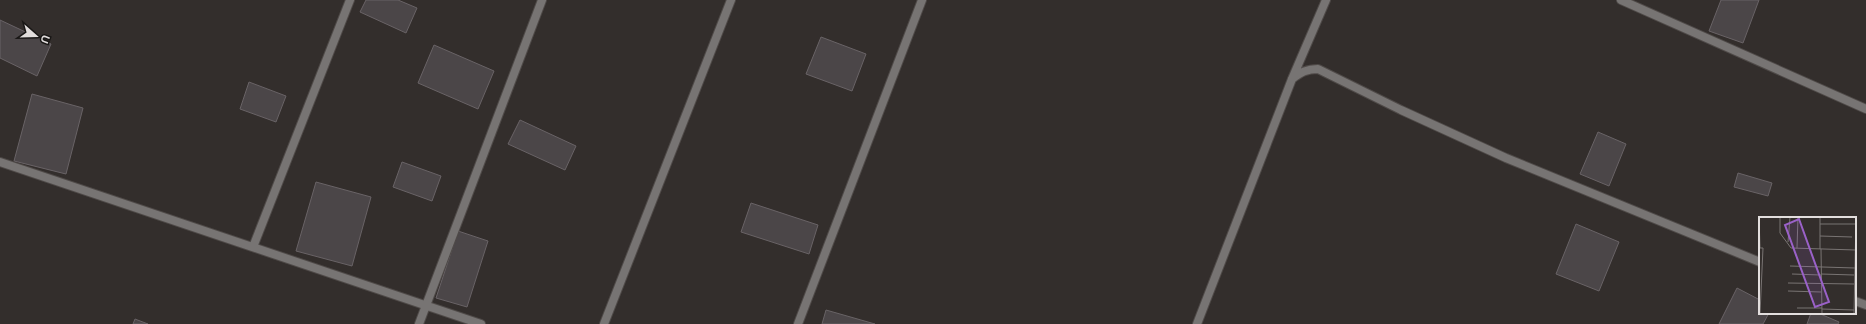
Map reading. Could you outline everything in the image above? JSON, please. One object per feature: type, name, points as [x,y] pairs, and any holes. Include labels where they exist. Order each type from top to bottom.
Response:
[{"type":"street","points":[[253,247],[350,0]]},
{"type":"street","points":[[419,324],[542,0]]},
{"type":"street","points":[[604,324],[731,0]]},
{"type":"street","points":[[798,324],[922,0]]},
{"type":"street","points":[[1197,324],[1292,79],[1326,0]]},
{"type":"street","points":[[1621,0],[1866,109]]},
{"type":"street","points":[[1292,79],[1300,72],[1309,69],[1318,69],[1401,110],[1506,158],[1759,262]]},
{"type":"street","points":[[0,162],[481,324]]},
{"type":"street","points":[[1856,301],[1866,305]]},
{"type":"building","points":[[366,0],[398,0],[417,8],[406,33],[360,12]]},
{"type":"building","points":[[1721,0],[1759,0],[1743,43],[1709,31]]},
{"type":"building","points":[[0,20],[51,44],[37,76],[0,58]]},
{"type":"building","points":[[821,37],[866,54],[852,91],[806,74]]},
{"type":"building","points":[[434,45],[494,71],[478,109],[418,83]]},
{"type":"building","points":[[249,82],[286,96],[276,122],[240,109]]},
{"type":"building","points":[[32,94],[83,108],[66,174],[14,161]]},
{"type":"building","points":[[520,120],[576,146],[565,170],[508,144]]},
{"type":"building","points":[[1598,132],[1626,144],[1609,186],[1580,174]]},
{"type":"building","points":[[402,162],[441,176],[432,201],[393,187]]},
{"type":"building","points":[[1738,173],[1772,183],[1768,196],[1734,187]]},
{"type":"building","points":[[316,182],[371,197],[352,266],[296,251]]},
{"type":"building","points":[[751,203],[818,225],[809,254],[741,232]]},
{"type":"building","points":[[1576,224],[1619,242],[1599,291],[1556,274]]},
{"type":"building","points":[[458,231],[488,241],[467,307],[436,298]]},
{"type":"building","points":[[1737,288],[1759,299],[1759,314],[1768,314],[1763,324],[1719,324]]},
{"type":"building","points":[[826,310],[875,324],[822,324]]},
{"type":"building","points":[[1811,314],[1820,314],[1839,322],[1838,324],[1807,324]]},
{"type":"building","points":[[135,319],[148,324],[133,324]]}]
